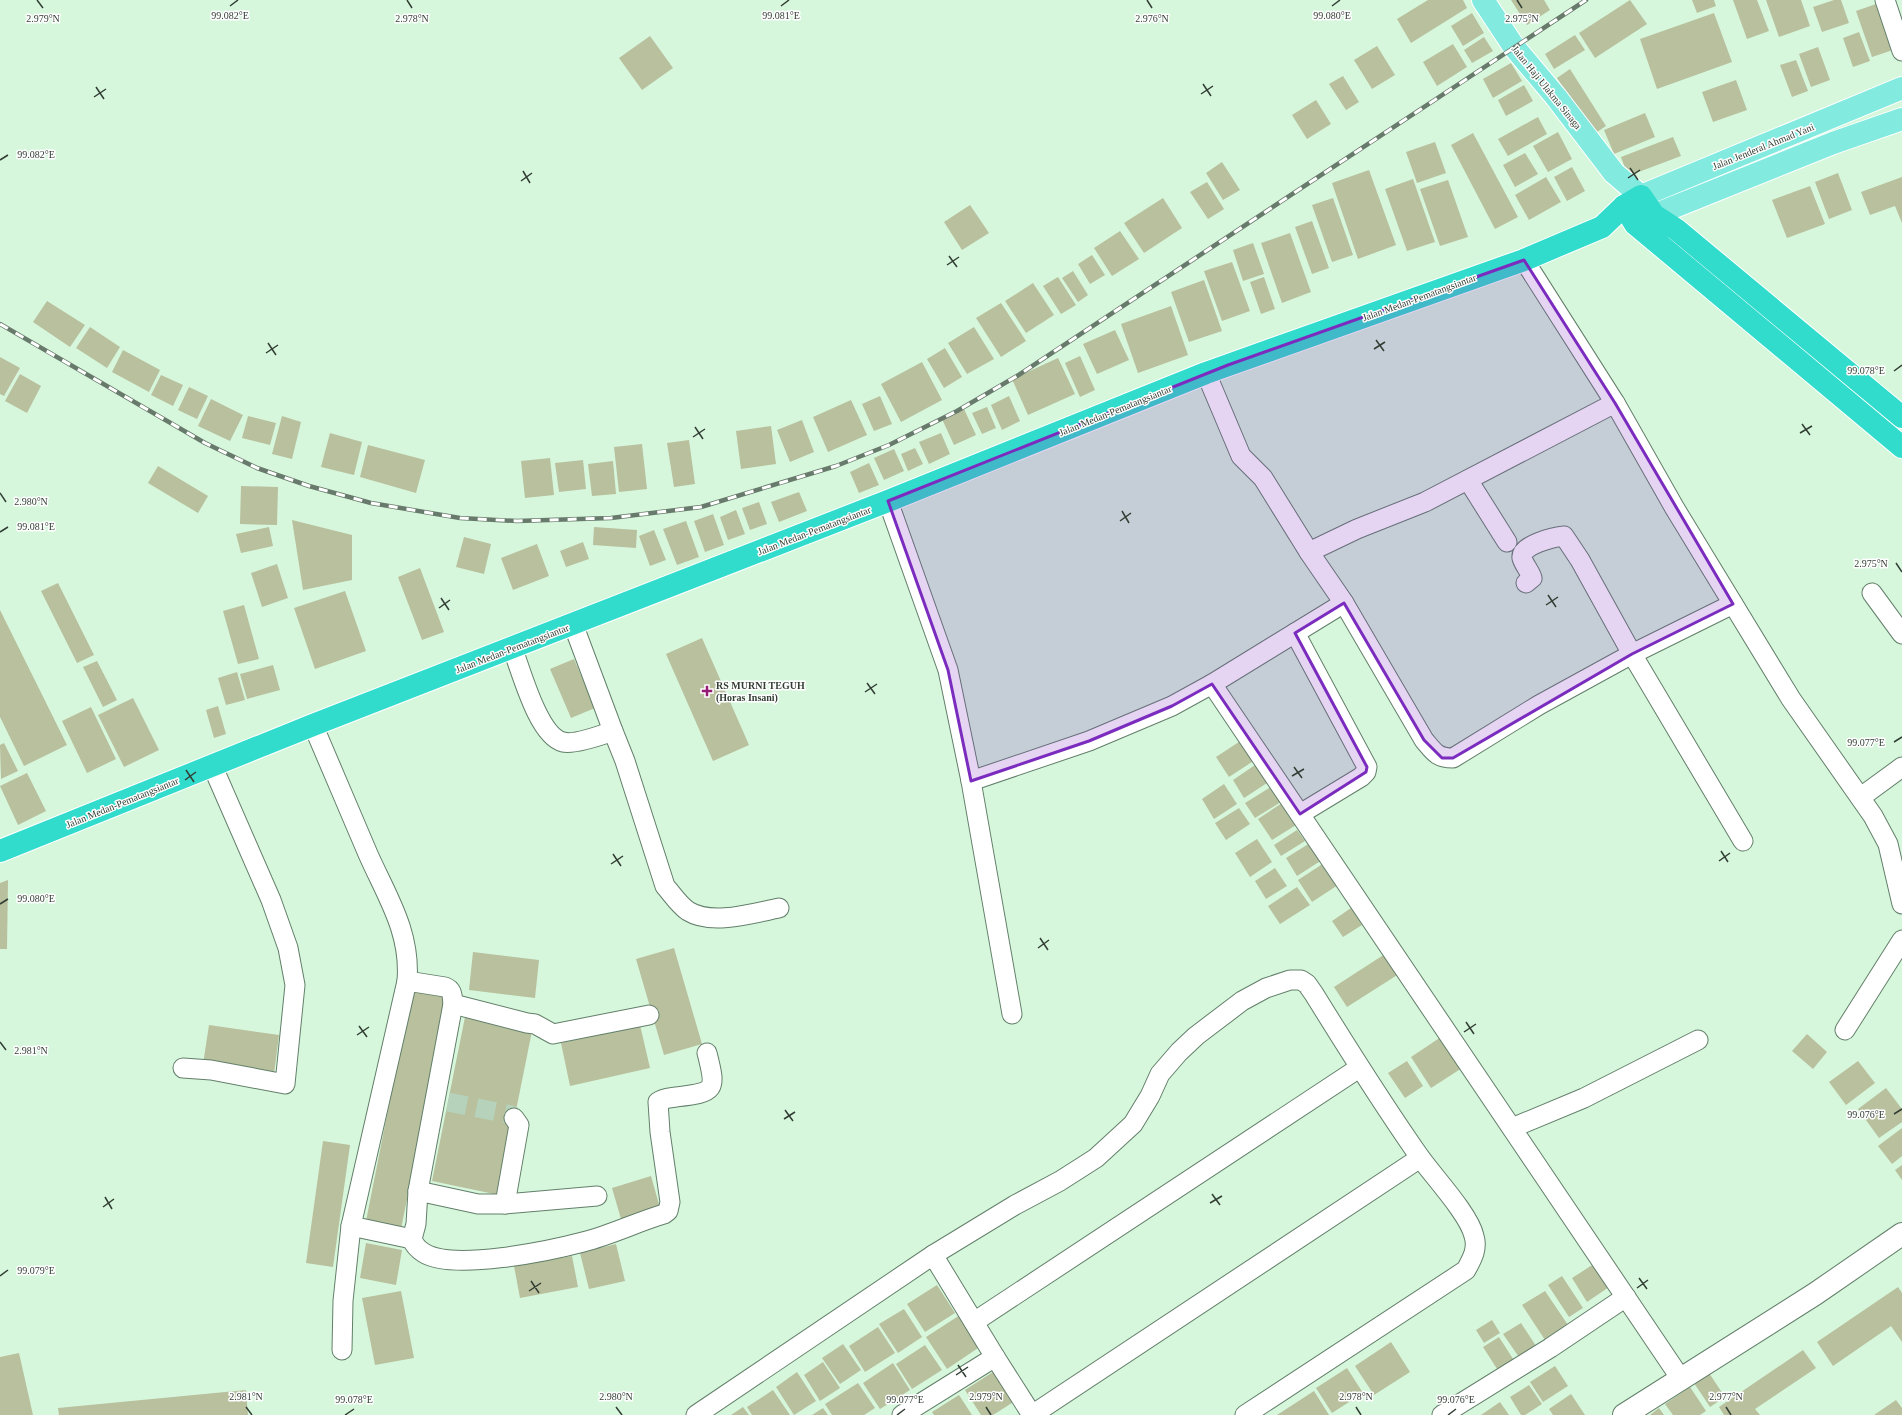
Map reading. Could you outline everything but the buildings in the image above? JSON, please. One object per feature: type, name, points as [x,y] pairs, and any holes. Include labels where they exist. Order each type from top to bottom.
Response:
[{"type":"highway","name":"Jalan Medan-Pematangsiantar","points":[[0,851],[313,724],[888,501],[1206,373],[1524,260],[1638,210]]},
{"type":"highway","points":[[1638,210],[1677,230],[1902,417]]},
{"type":"highway","points":[[1638,210],[1902,447]]},
{"type":"main road","name":"Jalan Haji Ulakma Sinaga","points":[[1483,0],[1514,47],[1556,97],[1614,173],[1638,210]]},
{"type":"main road","name":"Jalan Jenderal Ahmad Yani","points":[[1638,210],[1902,88]]},
{"type":"main road","points":[[1638,210],[1902,118]]},
{"type":"street","points":[[1884,0],[1902,51]]},
{"type":"street","points":[[1524,260],[1615,403],[1733,604],[1791,699],[1861,797],[1888,844],[1902,904]]},
{"type":"street","points":[[1206,373],[1241,456],[1263,478],[1309,552],[1344,603],[1424,740],[1434,752],[1442,758],[1453,758],[1539,706],[1632,654],[1733,604]]},
{"type":"street","points":[[1309,552],[1357,529],[1425,502],[1615,403]]},
{"type":"street","points":[[1468,480],[1506,542]]},
{"type":"street","points":[[888,501],[948,670],[971,781],[1012,1014]]},
{"type":"street","points":[[1526,583],[1532,578],[1522,559],[1522,553],[1525,549],[1533,544],[1564,536],[1580,560],[1632,654],[1743,841]]},
{"type":"street","points":[[1872,593],[1902,634]]},
{"type":"street","points":[[971,781],[1089,741],[1172,706],[1212,684],[1344,603]]},
{"type":"street","points":[[573,624],[625,761],[665,886],[689,911],[708,918],[720,918],[779,908]]},
{"type":"street","points":[[1295,633],[1367,767],[1366,772],[1361,777],[1300,814]]},
{"type":"street","points":[[512,647],[536,710],[548,731],[556,740],[564,743],[613,732]]},
{"type":"street","points":[[1212,684],[1681,1379]]},
{"type":"street","points":[[313,724],[380,882],[400,922],[407,947],[409,963],[407,981],[351,1226],[343,1302],[342,1350]]},
{"type":"street","points":[[183,1068],[211,1070],[285,1084],[296,985],[288,948],[271,900],[212,765]]},
{"type":"street","points":[[1861,797],[1902,767]]},
{"type":"street","points":[[1845,1030],[1902,940]]},
{"type":"street","points":[[696,1415],[933,1255],[1015,1205],[1060,1181],[1096,1158],[1133,1124],[1150,1096],[1160,1074],[1178,1052],[1196,1036],[1242,1001],[1266,988],[1290,980],[1301,980],[1307,984],[1359,1068],[1420,1158],[1466,1218],[1474,1236],[1475,1255],[1466,1270],[1245,1415]]},
{"type":"street","points":[[407,981],[450,989],[453,1004],[441,1101],[418,1192],[416,1224],[412,1239]]},
{"type":"street","points":[[453,1004],[535,1024],[553,1034],[649,1015]]},
{"type":"street","points":[[1512,1128],[1584,1098],[1698,1040]]},
{"type":"street","points":[[351,1226],[412,1239],[423,1252],[430,1256],[470,1261],[513,1256],[584,1242],[664,1214],[668,1211],[670,1202],[660,1132],[658,1102],[664,1099],[701,1094],[708,1091],[712,1087],[713,1075],[707,1053]]},
{"type":"street","points":[[974,1322],[1359,1068]]},
{"type":"street","points":[[505,1204],[519,1126],[514,1118]]},
{"type":"street","points":[[933,1255],[1032,1415],[1420,1158]]},
{"type":"street","points":[[418,1192],[478,1204],[505,1204],[597,1196]]},
{"type":"street","points":[[1624,1415],[1815,1294],[1902,1234]]},
{"type":"street","points":[[1442,1415],[1550,1348],[1626,1297]]},
{"type":"street","points":[[902,1415],[995,1357]]},
{"type":"highlighted area","points":[[1524,260],[1615,403],[1733,604],[1632,654],[1453,758],[1442,758],[1424,740],[1344,603],[1295,633],[1367,767],[1366,772],[1300,814],[1212,684],[1172,706],[1089,741],[971,781],[948,670],[888,501],[1228,365]]},
{"type":"tunnel","points":[[448,1102],[512,1115],[514,1118]]},
{"type":"railway","points":[[0,324],[205,443],[257,468],[309,486],[371,503],[460,518],[517,521],[611,518],[701,507],[836,466],[889,445],[957,411],[1017,376],[1586,0]]},
{"type":"place","name":"RS MURNI TEGUH (Horas Insani)","points":[[707,691]]}]
